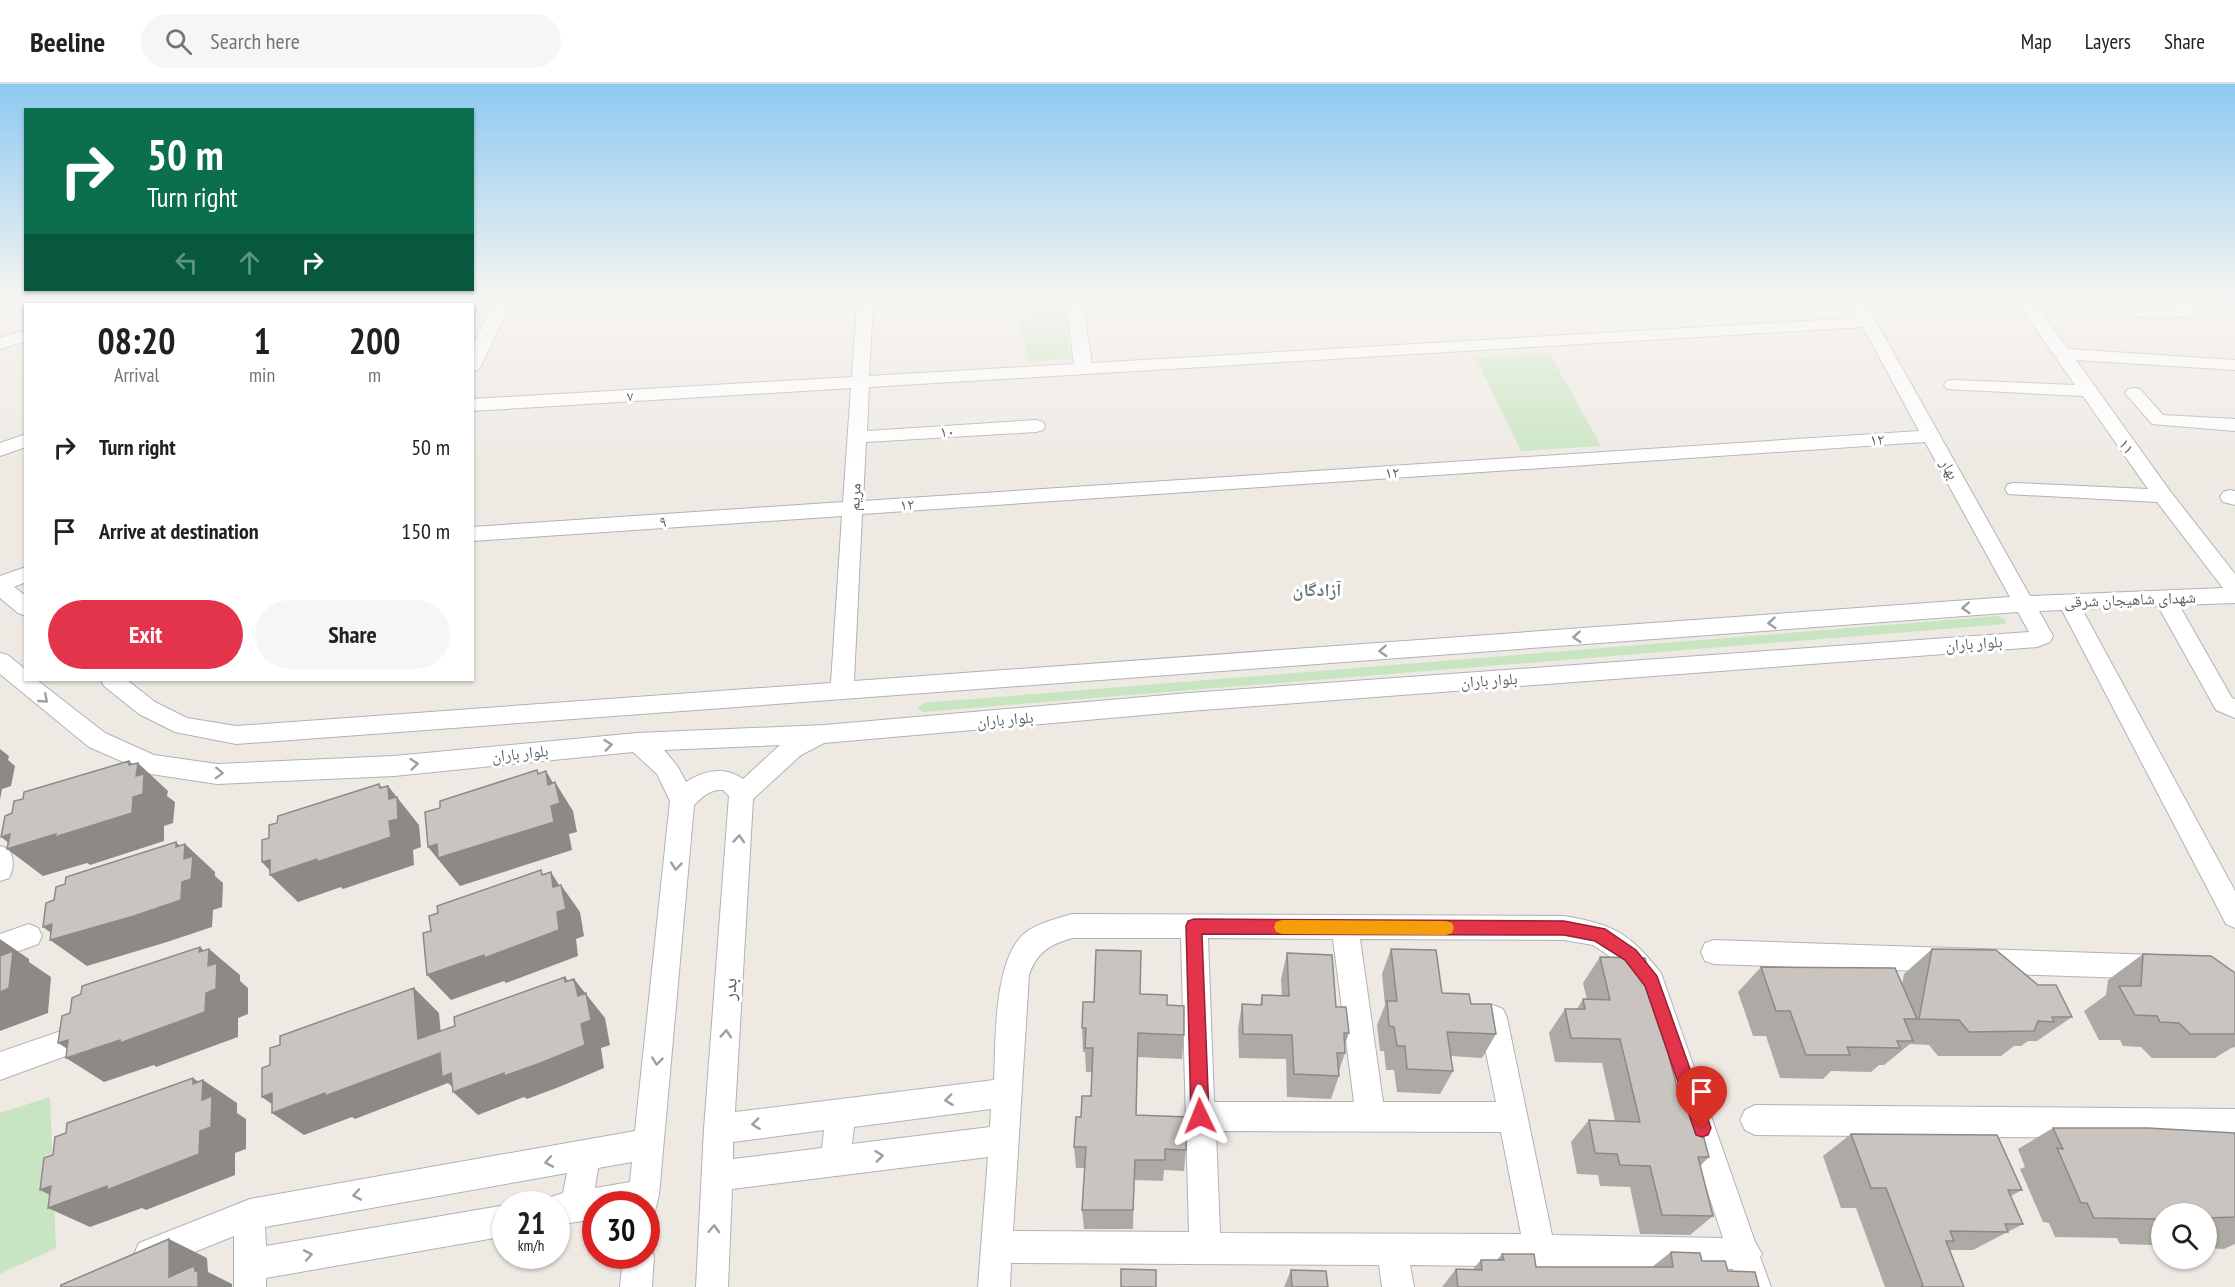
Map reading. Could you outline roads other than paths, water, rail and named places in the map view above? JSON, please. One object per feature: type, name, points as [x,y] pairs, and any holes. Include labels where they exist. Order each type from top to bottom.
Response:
[{"type":"street","name":"مریم","points":[[842,692],[861,358]]},
{"type":"street","points":[[1082,358],[1084,369]]},
{"type":"street","name":"۷","points":[[474,405],[1265,358]]},
{"type":"street","name":"بهار","points":[[1888,358],[2042,636]]},
{"type":"street","name":"۱۱","points":[[2064,358],[2163,496],[2235,589]]},
{"type":"street","points":[[2121,358],[2235,366]]},
{"type":"street","points":[[1953,385],[2087,391]]},
{"type":"street","points":[[2134,393],[2158,420],[2235,425]]},
{"type":"street","name":"۱۰","points":[[857,437],[1036,426]]},
{"type":"street","name":"۱۲","points":[[853,507],[1931,436]]},
{"type":"street","points":[[0,450],[24,441]]},
{"type":"street","points":[[2015,489],[2163,496]]},
{"type":"street","name":"۹","points":[[474,534],[853,507]]},
{"type":"street","points":[[24,574],[0,586],[24,606]]},
{"type":"street","name":"شهدای شاهیجان شرقی","points":[[2025,604],[2235,596]]},
{"type":"street","points":[[2164,597],[2224,704],[2235,709]]},
{"type":"street","points":[[2068,602],[2235,916]]},
{"type":"street","points":[[120,681],[147,708],[183,726],[236,735],[2025,604]]},
{"type":"street","name":"بلوار باران","points":[[3,669],[98,740],[151,764],[218,774],[394,766],[637,742],[825,734],[1189,702],[2026,640],[2042,636]]},
{"type":"street","points":[[1184,666],[1189,702]]},
{"type":"street","points":[[682,801],[695,787],[714,780],[732,783],[741,795],[793,748],[825,734]]},
{"type":"street","points":[[637,742],[656,755],[674,777],[682,801],[644,1191]]},
{"type":"street","name":"بدر","points":[[712,1287],[719,1129],[741,795]]},
{"type":"street","points":[[0,857],[0,870]]},
{"type":"street","points":[[994,1287],[1015,975],[1023,950],[1043,935],[1072,926],[1194,926],[1564,928],[1599,934],[1630,955],[1651,981],[1746,1254],[1755,1287]]},
{"type":"street","points":[[1194,926],[1205,1248]]},
{"type":"street","points":[[1345,928],[1370,1115]]},
{"type":"street","points":[[0,946],[30,936]]},
{"type":"street","points":[[1714,952],[2176,968]]},
{"type":"street","points":[[1493,1018],[1540,1250]]},
{"type":"street","points":[[0,1066],[61,1044]]},
{"type":"street","points":[[719,1129],[1007,1093]]},
{"type":"street","points":[[835,1161],[841,1114]]},
{"type":"street","points":[[1200,1116],[1513,1117]]},
{"type":"street","points":[[1755,1120],[2235,1124]]},
{"type":"street","points":[[717,1176],[1004,1140]]},
{"type":"street","points":[[121,1266],[250,1214],[648,1144]]},
{"type":"street","points":[[570,1198],[585,1156]]},
{"type":"street","points":[[250,1214],[250,1276],[492,1223]]},
{"type":"street","points":[[997,1247],[1392,1248],[1746,1254]]},
{"type":"street","points":[[1392,1248],[1398,1287]]},
{"type":"street","points":[[636,1287],[637,1269]]},
{"type":"district","name":"آزادگان","points":[[1317,590]]}]
